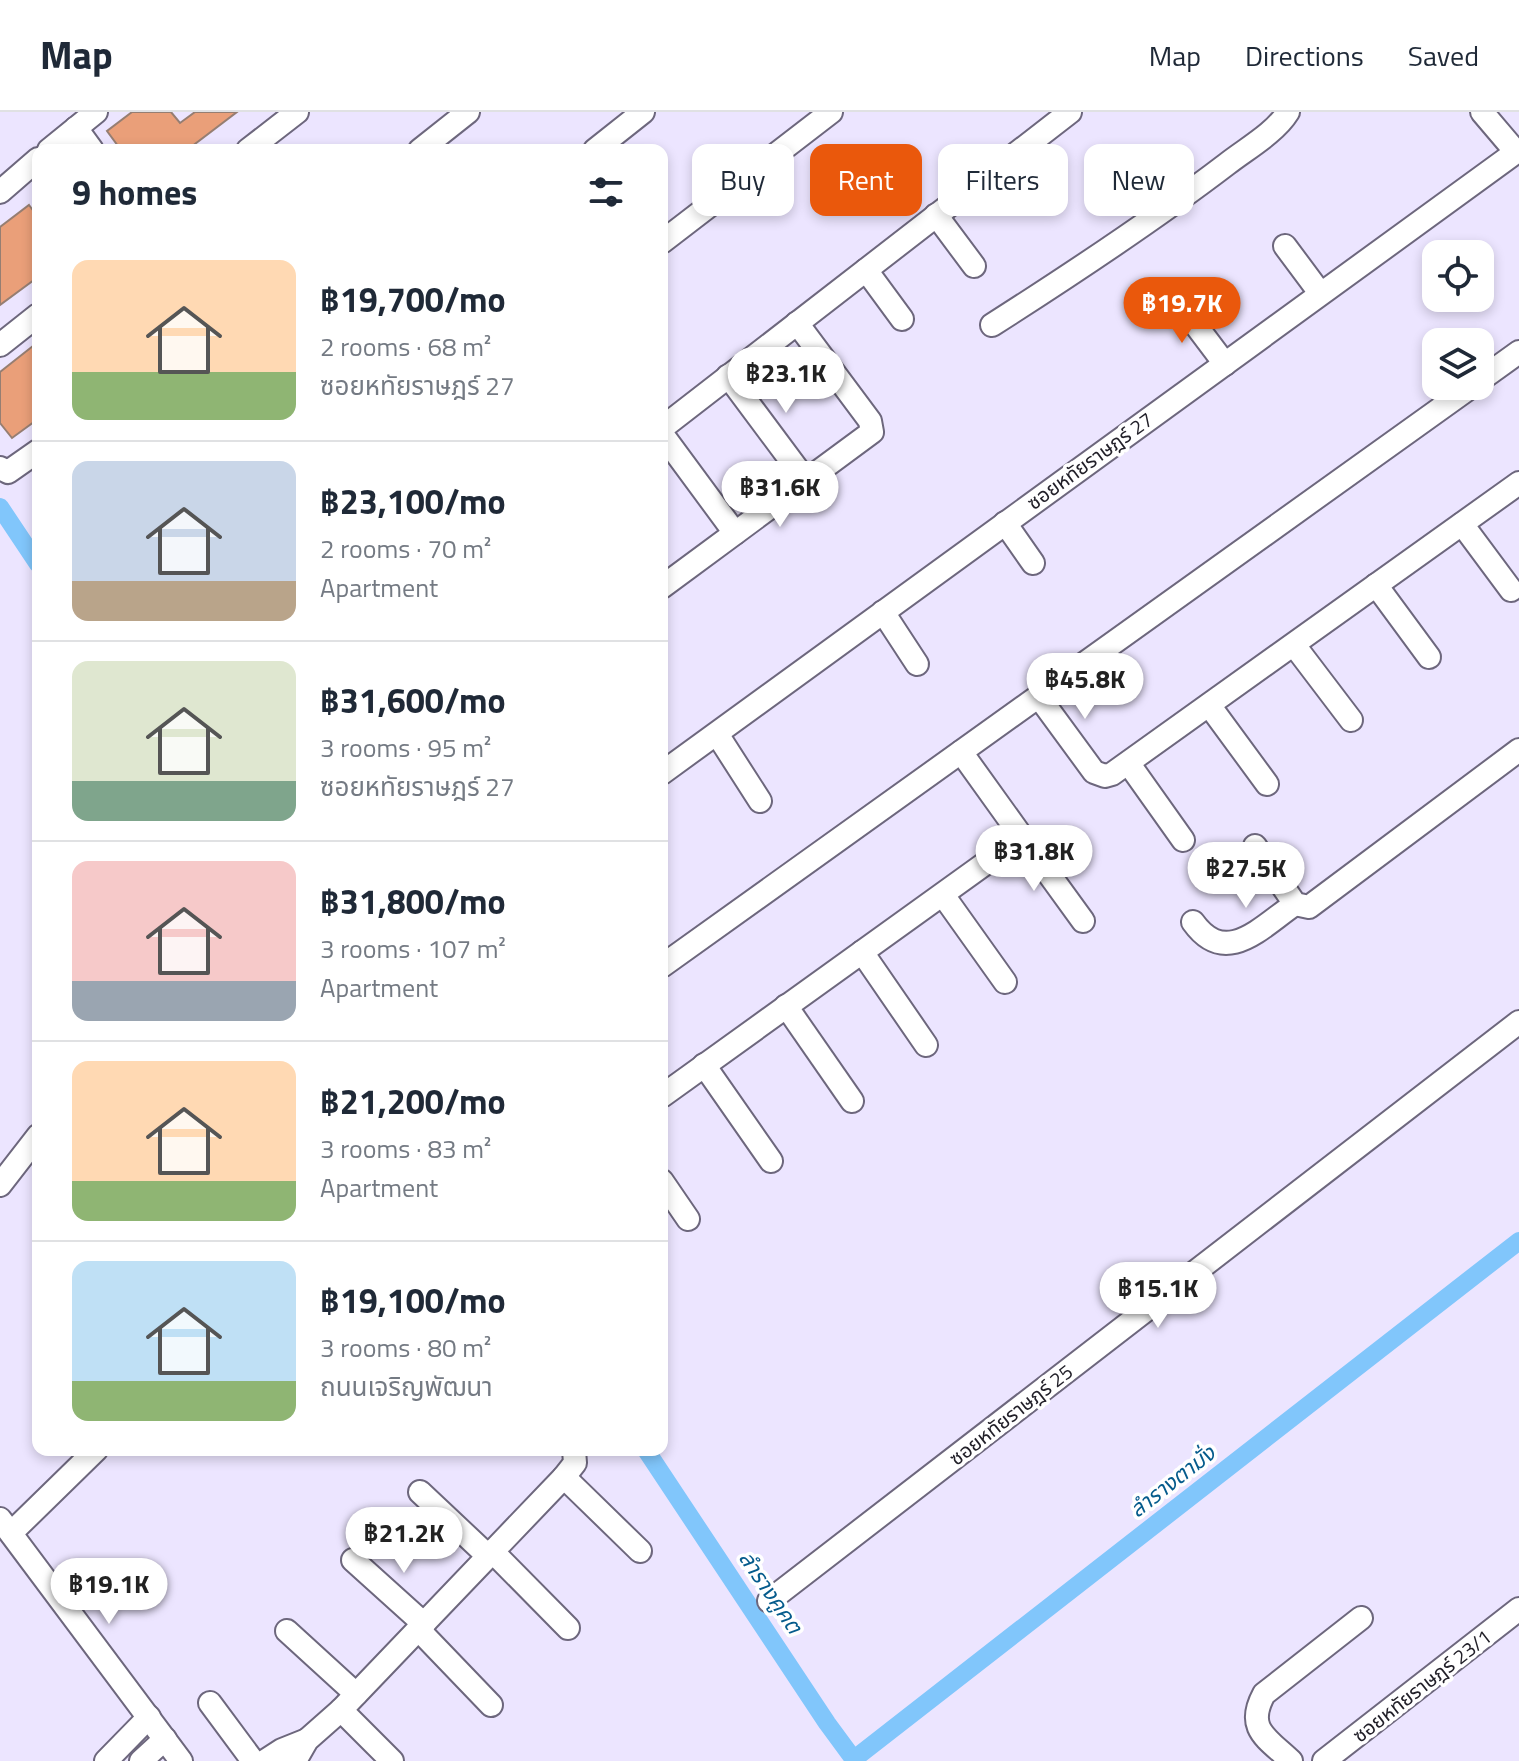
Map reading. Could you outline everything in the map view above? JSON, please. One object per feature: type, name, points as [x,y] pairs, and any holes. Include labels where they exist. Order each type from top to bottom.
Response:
[{"type":"street","points":[[56,144],[96,112]]},
{"type":"street","points":[[256,144],[297,112]]},
{"type":"street","points":[[428,144],[468,112]]},
{"type":"street","points":[[603,144],[643,112]]},
{"type":"street","points":[[668,237],[831,112]]},
{"type":"street","points":[[1028,144],[1070,112]]},
{"type":"street","points":[[992,325],[1087,265],[1180,199],[1288,112]]},
{"type":"street","points":[[1482,112],[1517,151]]},
{"type":"street","points":[[76,128],[88,144]]},
{"type":"street","name":"ซอยหทัยราษฎร์ 27","points":[[668,769],[1517,151]]},
{"type":"street","points":[[0,192],[32,164]]},
{"type":"street","points":[[668,423],[936,215],[974,266]]},
{"type":"street","points":[[1285,246],[1320,293]]},
{"type":"street","points":[[866,270],[902,319]]},
{"type":"street","points":[[1176,299],[1225,364]]},
{"type":"street","points":[[0,345],[32,320]]},
{"type":"street","points":[[668,581],[870,435],[872,427],[797,323]]},
{"type":"street","points":[[1494,370],[1519,352]]},
{"type":"street","points":[[728,376],[807,482]]},
{"type":"street","points":[[668,962],[1453,400]]},
{"type":"street","points":[[668,442],[735,533]]},
{"type":"street","points":[[0,468],[8,472],[15,470],[32,456]]},
{"type":"street","points":[[1039,697],[1094,772],[1105,776],[1129,764],[1519,483]]},
{"type":"street","points":[[1005,523],[1033,563]]},
{"type":"street","points":[[1462,524],[1511,590]]},
{"type":"street","points":[[1376,585],[1429,657]]},
{"type":"street","points":[[883,612],[917,664]]},
{"type":"street","points":[[1294,645],[1351,720]]},
{"type":"street","points":[[1209,705],[1267,784]]},
{"type":"street","points":[[717,734],[760,801]]},
{"type":"street","points":[[1255,846],[1295,904],[1309,907],[1519,750]]},
{"type":"street","points":[[961,752],[1083,921]]},
{"type":"street","points":[[1129,764],[1183,840]]},
{"type":"street","points":[[668,1092],[1022,837]]},
{"type":"street","points":[[943,895],[1005,982]]},
{"type":"street","points":[[1193,922],[1202,934],[1222,945],[1239,942],[1295,904]]},
{"type":"street","points":[[862,952],[926,1045]]},
{"type":"street","points":[[786,1006],[852,1101]]},
{"type":"street","name":"ซอยหทัยราษฎร์ 25","points":[[769,1601],[1519,1022]]},
{"type":"street","points":[[704,1065],[771,1161]]},
{"type":"street","points":[[0,1185],[32,1144]]},
{"type":"street","points":[[668,1190],[688,1219]]},
{"type":"street","points":[[89,1456],[5,1526],[181,1761]]},
{"type":"street","points":[[295,1761],[307,1740],[348,1702],[564,1477],[575,1463],[574,1456]]},
{"type":"street","points":[[564,1477],[640,1551]]},
{"type":"street","points":[[420,1492],[490,1553],[568,1628]]},
{"type":"street","points":[[353,1560],[421,1627],[491,1705]]},
{"type":"street","name":"ซอยหทัยราษฎร์ 23/1","points":[[1324,1761],[1519,1609]]},
{"type":"street","points":[[1291,1761],[1260,1729],[1255,1719],[1257,1707],[1264,1694],[1361,1618]]},
{"type":"street","points":[[287,1631],[348,1702],[392,1761]]},
{"type":"street","points":[[210,1703],[253,1761]]},
{"type":"street","points":[[106,1761],[149,1717]]},
{"type":"street","points":[[141,1761],[165,1739]]},
{"type":"street","points":[[265,1761],[307,1740]]},
{"type":"building","points":[[132,112],[171,112],[180,123],[195,112],[237,112],[195,144],[117,144],[107,131]]},
{"type":"building","points":[[29,205],[32,209],[32,281],[0,305],[0,227]]},
{"type":"building","points":[[32,347],[32,423],[12,438],[0,423],[0,372]]},
{"type":"waterway","name":"ลำรางคูคต","points":[[0,507],[32,555]]},
{"type":"waterway","name":"ลำรางตามั่ง","points":[[854,1759],[1519,1241]]},
{"type":"waterway","name":"ลำรางคูคต","points":[[650,1456],[855,1761]]}]
